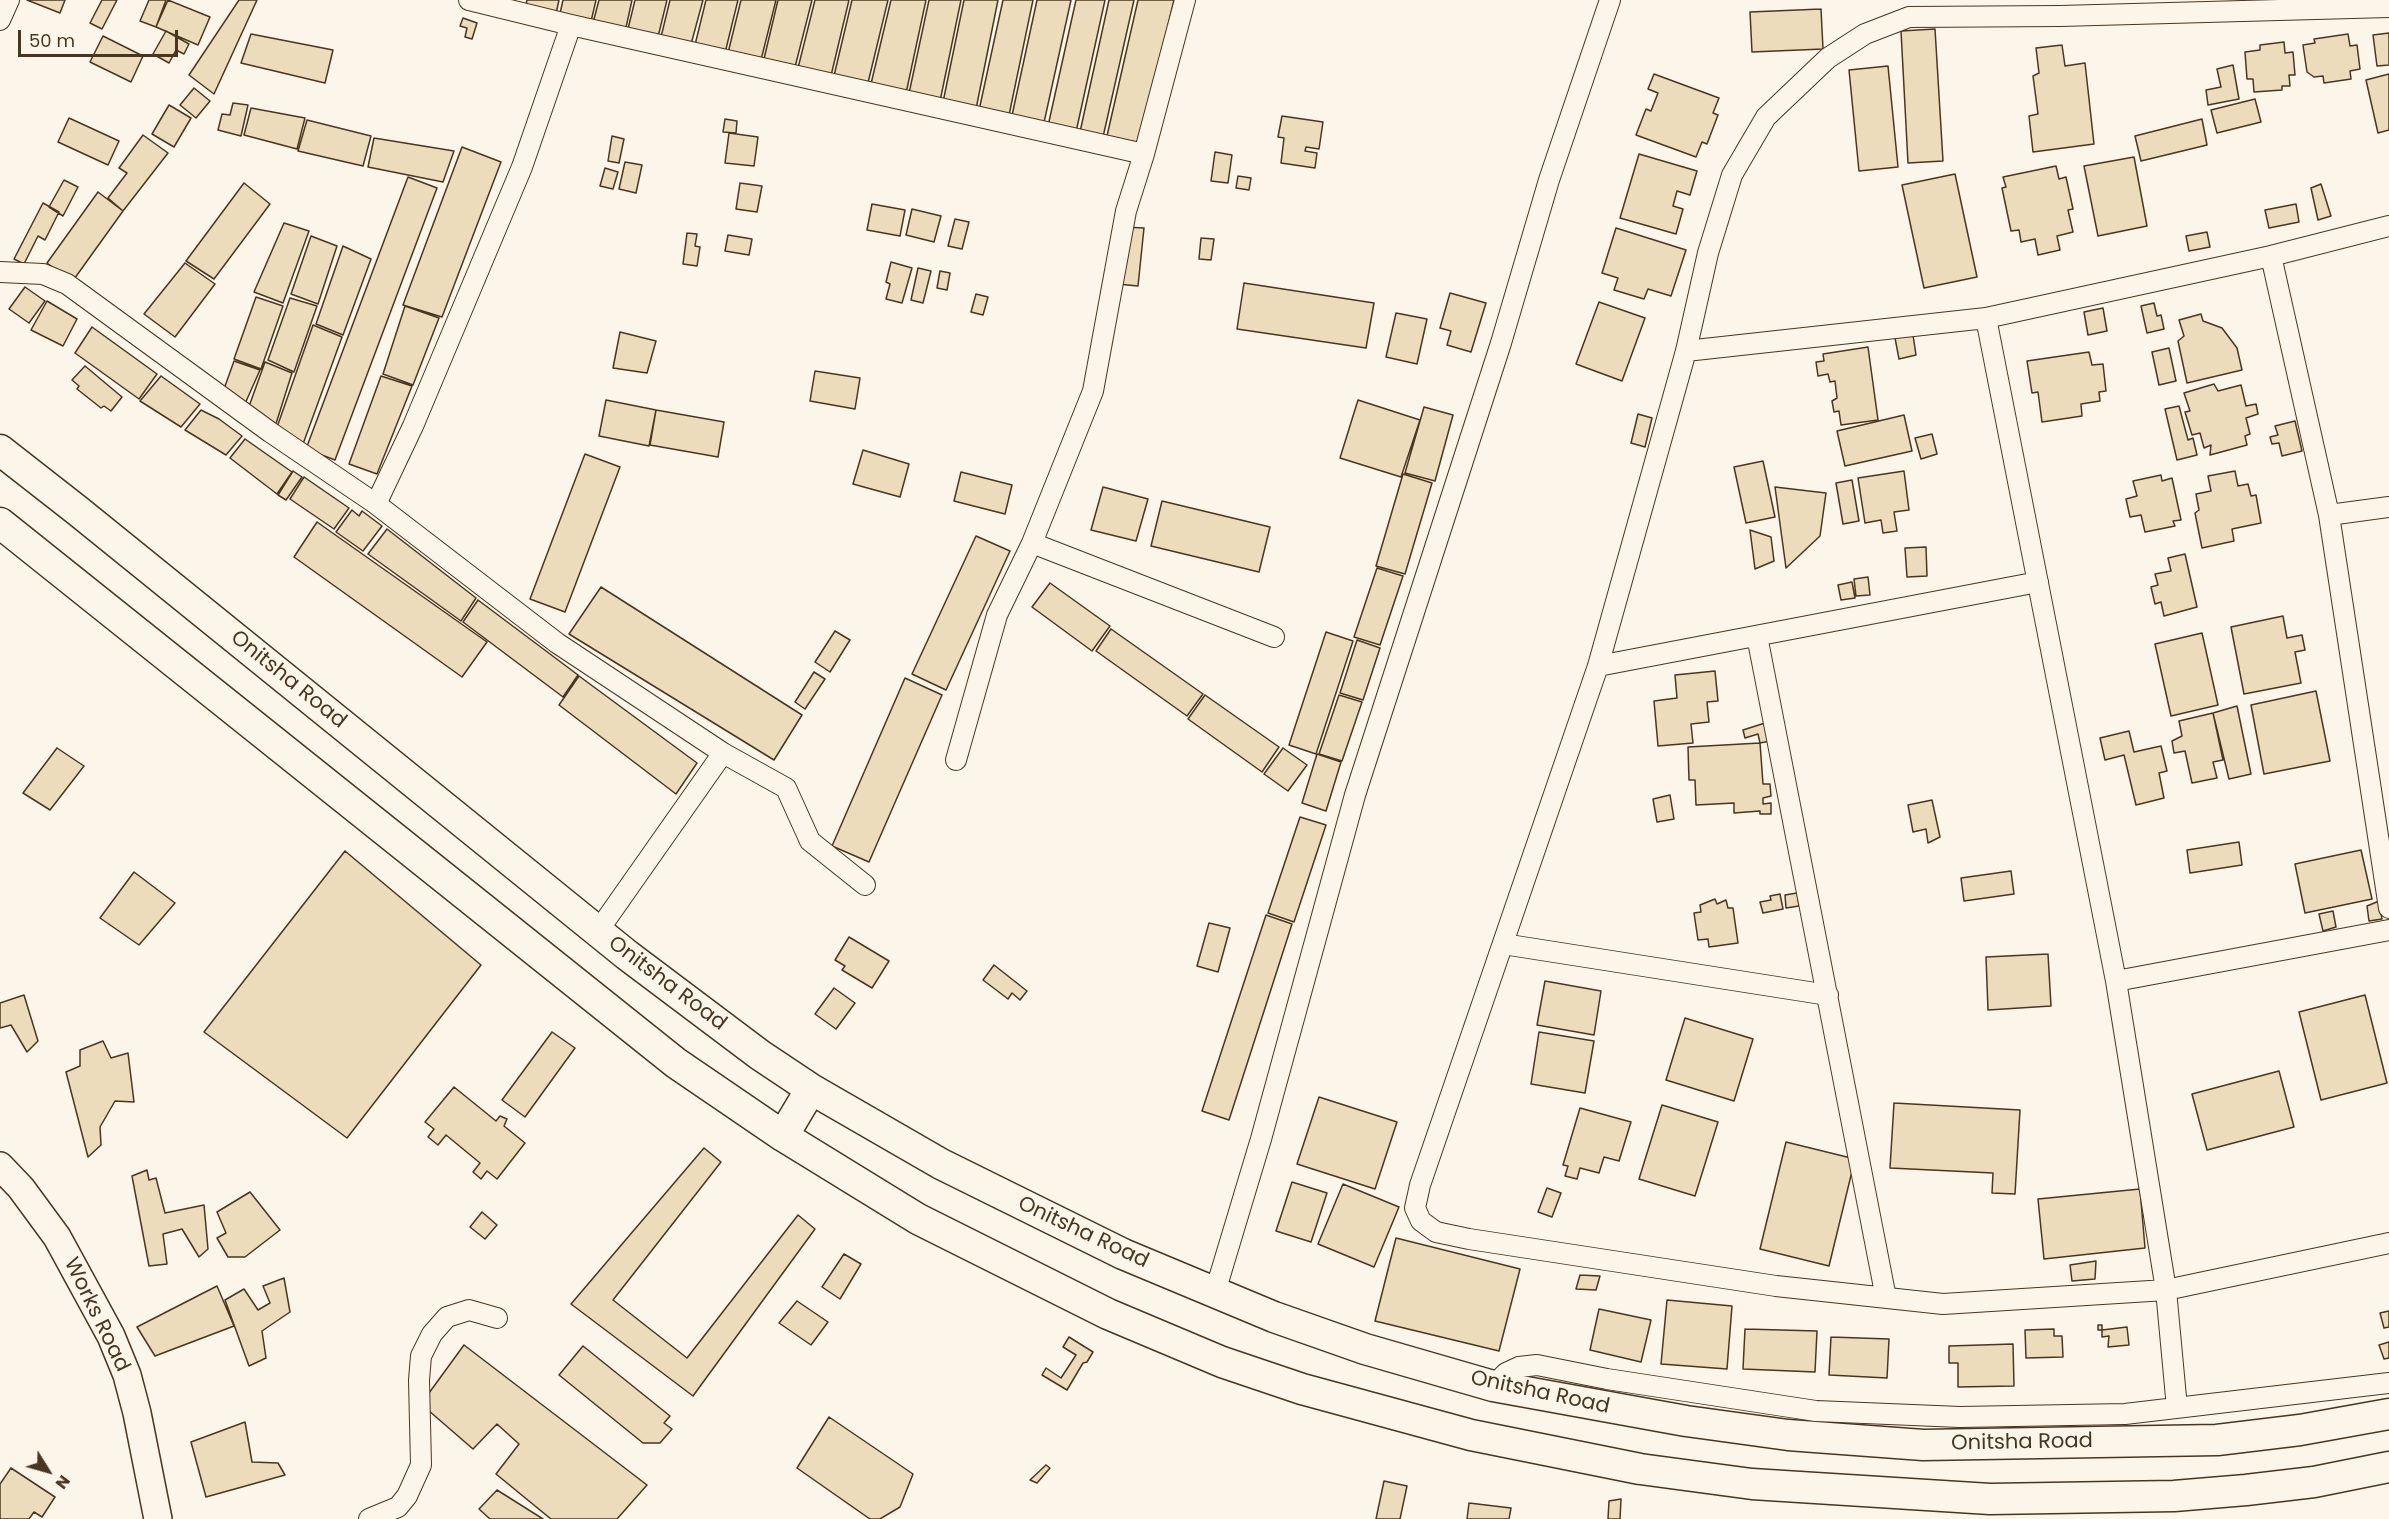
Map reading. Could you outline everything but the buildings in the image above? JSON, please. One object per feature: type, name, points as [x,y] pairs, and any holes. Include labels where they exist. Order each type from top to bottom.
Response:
[{"type":"main road","name":"Onitsha Road","points":[[0,450],[598,931],[722,1027],[812,1089],[941,1164],[1123,1254],[1274,1317],[1365,1349],[1493,1386],[1686,1421],[1788,1435],[1923,1445],[2217,1440],[2300,1430],[2389,1414]]},
{"type":"main road","points":[[0,523],[676,1063],[783,1136],[918,1219],[1108,1314],[1222,1362],[1302,1389],[1471,1435],[1640,1469],[1752,1484],[1990,1499],[2174,1496],[2246,1491],[2314,1482],[2389,1467]]},
{"type":"main road","points":[[783,1136],[812,1089]]},
{"type":"main road","name":"Works Road","points":[[0,1166],[21,1188],[57,1237],[111,1336],[127,1375],[137,1413],[158,1519]]},
{"type":"street","points":[[0,20],[9,0]]},
{"type":"street","points":[[469,0],[1144,154]]},
{"type":"street","points":[[956,760],[997,615],[1032,543],[1093,391],[1125,211],[1144,154],[1185,0]]},
{"type":"street","points":[[1215,1292],[1261,1139],[1355,795],[1501,343],[1549,180],[1610,0]]},
{"type":"street","points":[[2389,7],[2060,16],[1909,17],[1865,34],[1827,58],[1766,117],[1732,175],[1708,253],[1686,351],[1598,666],[1420,1185],[1415,1208],[1421,1221],[1436,1232],[1469,1239],[1776,1286],[1943,1305],[2166,1290],[2389,1243]]},
{"type":"street","points":[[376,504],[413,426],[522,166],[571,25]]},
{"type":"street","points":[[1686,351],[1986,318],[2271,256],[2389,226]]},
{"type":"street","points":[[2271,256],[2329,515],[2389,908]]},
{"type":"street","points":[[0,272],[43,274],[67,284],[270,432],[376,504],[557,643],[723,753],[786,788],[810,841],[865,885]]},
{"type":"street","points":[[1986,318],[2116,981],[2166,1290],[2177,1408]]},
{"type":"street","points":[[2329,515],[2389,507]]},
{"type":"street","points":[[1032,543],[1274,637]]},
{"type":"street","points":[[1598,666],[2038,582]]},
{"type":"street","points":[[1756,636],[1886,1298]]},
{"type":"street","points":[[598,931],[723,753]]},
{"type":"street","points":[[2116,981],[2389,930]]},
{"type":"street","points":[[1503,944],[1828,994]]},
{"type":"street","points":[[369,1519],[398,1507],[407,1496],[421,1465],[420,1368],[422,1356],[432,1334],[447,1317],[469,1310],[497,1318]]},
{"type":"street","points":[[1493,1386],[1506,1373],[1519,1367],[1537,1365],[1607,1379],[1816,1412],[1960,1417],[2126,1414],[2389,1383]]}]
